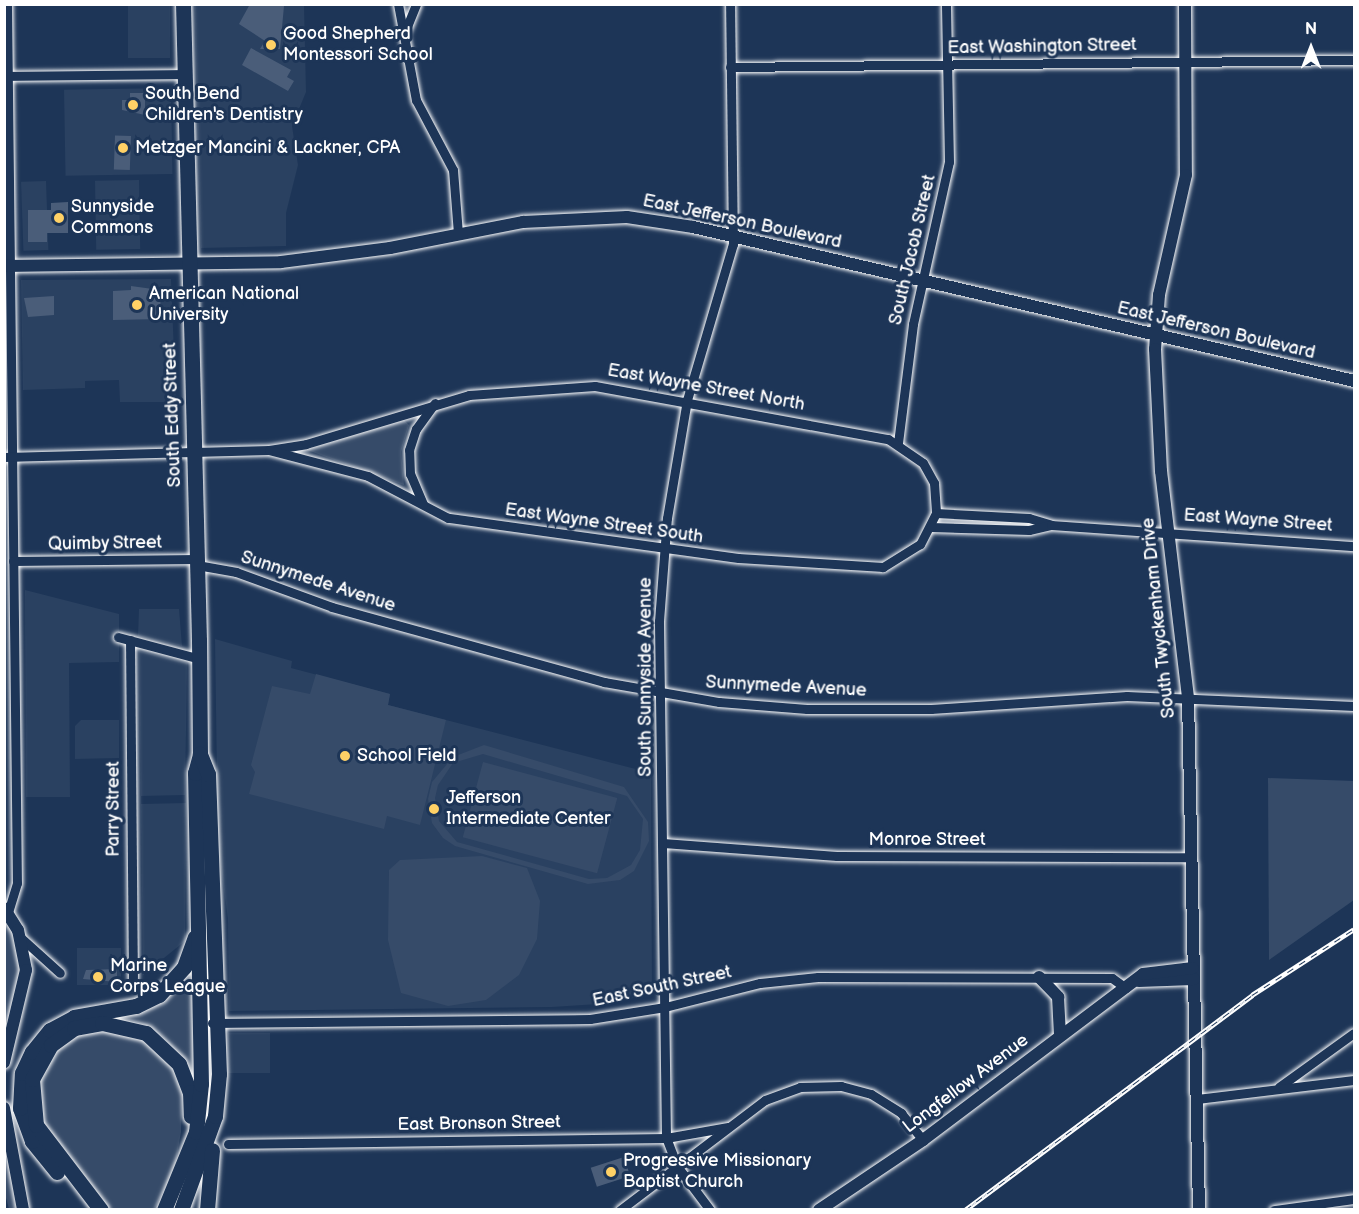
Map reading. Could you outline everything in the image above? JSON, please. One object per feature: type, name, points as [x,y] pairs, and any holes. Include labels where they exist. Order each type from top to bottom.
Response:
[{"type":"main road","name":"South Eddy Street","points":[[164,1209],[189,1155],[200,1106],[200,920],[195,773],[200,754],[200,659],[187,264],[183,4]]},
{"type":"main road","name":"South Eddy Street","points":[[182,1209],[215,1116],[218,1023],[208,774],[200,754]]},
{"type":"main road","points":[[87,1209],[25,1129],[19,1097],[22,1073],[40,1041],[61,1024],[83,1014],[136,1006],[168,987],[184,967],[200,920]]},
{"type":"main road","points":[[101,1209],[45,1141],[33,1114],[32,1079],[36,1064],[62,1036],[102,1023],[133,1027],[160,1042],[178,1064],[190,1092],[189,1155]]},
{"type":"main road","points":[[207,1209],[215,1116]]},
{"type":"street","points":[[7,4],[8,457],[13,561],[17,883],[6,910],[20,936],[60,973]]},
{"type":"street","points":[[398,4],[406,29],[407,64],[416,100],[453,170],[458,234]]},
{"type":"street","points":[[406,29],[416,4]]},
{"type":"street","name":"South Sunnyside Avenue","points":[[710,1209],[676,1166],[666,1138],[661,694],[664,550],[687,400],[733,236],[730,4]]},
{"type":"street","name":"South Jacob Street","points":[[898,443],[900,404],[922,280],[949,162],[946,4]]},
{"type":"street","name":"South Twyckenham Drive","points":[[1185,4],[1186,175],[1159,294],[1155,335],[1157,424],[1188,698],[1199,1209]]},
{"type":"street","name":"East Washington Street","points":[[730,67],[1354,60]]},
{"type":"street","points":[[6,76],[185,74]]},
{"type":"street","name":"East Jefferson Boulevard","points":[[7,266],[302,260],[530,221],[600,216],[670,222],[1354,381]]},
{"type":"street","name":"East Wayne Street North","points":[[269,450],[306,444],[435,403],[501,390],[570,385],[624,388],[898,443],[915,454],[930,473],[936,513],[931,527]]},
{"type":"street","points":[[423,506],[408,458],[416,429],[435,403]]},
{"type":"street","points":[[8,457],[269,450]]},
{"type":"street","name":"East Wayne Street South","points":[[269,450],[368,476],[423,506],[462,520],[664,550],[873,568],[903,558],[931,527]]},
{"type":"street","name":"East Wayne Street","points":[[936,513],[1029,518],[1051,525],[1169,531],[1354,546]]},
{"type":"street","name":"East Wayne Street","points":[[931,527],[1029,530],[1051,525]]},
{"type":"street","name":"Quimby Street","points":[[13,561],[197,562]]},
{"type":"street","name":"Sunnymede Avenue","points":[[197,562],[236,572],[332,608],[661,694],[819,709],[962,709],[1090,697],[1188,698],[1354,706]]},
{"type":"street","points":[[118,637],[200,659]]},
{"type":"street","name":"Parry Street","points":[[130,640],[133,978]]},
{"type":"street","name":"Monroe Street","points":[[663,843],[837,856],[1192,857]]},
{"type":"street","points":[[4,1062],[25,983],[20,936]]},
{"type":"street","name":"Longfellow Avenue","points":[[819,1209],[923,1140],[1060,1036],[1154,970],[1193,974]]},
{"type":"street","name":"East South Street","points":[[201,1023],[590,1019],[665,1007],[760,983],[818,977],[1112,978],[1129,986]]},
{"type":"street","points":[[1039,977],[1058,997],[1060,1036]]},
{"type":"street","points":[[1277,1088],[1354,1033]]},
{"type":"street","points":[[1197,1099],[1354,1080]]},
{"type":"street","points":[[620,1209],[728,1127],[785,1091],[826,1084],[858,1089],[880,1098],[905,1118],[923,1140]]},
{"type":"street","points":[[4,1108],[23,1209]]},
{"type":"street","name":"East Bronson Street","points":[[228,1144],[666,1138],[728,1127]]},
{"type":"street","points":[[1274,1209],[1354,1199]]},
{"type":"shaded area","points":[[128,5],[170,5],[170,58],[128,58]]},
{"type":"shaded area","points":[[195,5],[304,5],[306,92],[292,126],[298,165],[286,213],[286,246],[201,248]]},
{"type":"shaded area","points":[[171,88],[173,174],[66,176],[64,90]]},
{"type":"shaded area","points":[[139,180],[140,249],[96,250],[95,181]]},
{"type":"shaded area","points":[[46,181],[48,250],[23,251],[21,182]]},
{"type":"shaded area","points":[[171,279],[176,402],[120,402],[119,380],[85,381],[85,388],[23,390],[21,280]]},
{"type":"shaded area","points":[[403,419],[409,425],[401,452],[404,485],[307,450]]},
{"type":"shaded area","points":[[25,590],[119,614],[119,662],[69,663],[70,797],[26,797]]},
{"type":"shaded area","points":[[139,609],[179,609],[182,646],[138,636]]},
{"type":"shaded area","name":"Jefferson Intermediate Center","points":[[215,639],[292,661],[291,668],[390,694],[388,705],[651,773],[652,993],[614,1003],[552,1007],[229,1011],[228,919],[218,845]]},
{"type":"shaded area","points":[[139,651],[187,663],[185,795],[141,796]]},
{"type":"shaded area","name":"School Field","points":[[316,674],[390,694],[388,705],[446,720],[420,825],[387,816],[384,829],[249,794],[255,772],[251,765],[272,686],[310,694]]},
{"type":"shaded area","points":[[81,720],[119,720],[119,758],[75,759],[75,726]]},
{"type":"shaded area","points":[[484,745],[624,787],[648,822],[649,841],[634,871],[620,880],[588,884],[455,846],[443,838],[432,823],[428,799],[432,782],[453,757]],"holes":[[[483,754],[627,796],[643,819],[640,850],[631,865],[607,878],[589,879],[457,842],[439,821],[435,798],[438,785],[453,763]]]},
{"type":"shaded area","points":[[483,762],[617,798],[597,873],[463,837]]},
{"type":"shaded area","points":[[1268,778],[1354,781],[1354,900],[1269,960]]},
{"type":"shaded area","points":[[186,803],[185,941],[143,975],[141,804]]},
{"type":"shaded area","points":[[482,856],[527,868],[540,901],[537,939],[519,975],[486,1000],[448,1006],[401,993],[388,940],[389,870],[400,860]]},
{"type":"shaded area","points":[[5,919],[14,934],[20,969],[5,1039]]},
{"type":"shaded area","points":[[77,948],[121,948],[121,985],[77,985]]},
{"type":"shaded area","points":[[190,966],[195,1081],[192,1081],[180,1055],[162,1036],[144,1024],[111,1015]]},
{"type":"shaded area","points":[[99,1027],[137,1035],[172,1066],[182,1088],[181,1132],[174,1171],[154,1209],[108,1209],[41,1123],[35,1094],[45,1060],[69,1037]]},
{"type":"shaded area","points":[[228,1033],[270,1033],[270,1073],[228,1073]]},
{"type":"shaded area","points":[[4,1139],[16,1209],[9,1209],[5,1194]]},
{"type":"building","points":[[250,4],[284,6],[280,49],[260,49],[265,41],[239,24]]},
{"type":"building","points":[[251,48],[291,70],[287,77],[294,81],[288,91],[242,65]]},
{"type":"building","name":"South Bend Children's Dentistry","points":[[130,93],[145,93],[145,115],[122,110],[122,100],[130,100]]},
{"type":"building","name":"Metzger Mancini & Lackner, CPA","points":[[115,135],[131,136],[130,170],[114,169]]},
{"type":"building","points":[[68,202],[68,233],[47,233],[47,242],[28,242],[28,210],[51,210],[51,203]]},
{"type":"building","name":"American National University","points":[[131,286],[160,290],[161,319],[113,320],[113,291],[131,290]]},
{"type":"building","points":[[54,296],[54,315],[28,317],[24,298]]},
{"type":"building","name":"Marine Corps League","points":[[117,969],[117,982],[83,979],[86,970]]},
{"type":"building","name":"Progressive Missionary Baptist Church","points":[[624,1157],[630,1176],[597,1187],[591,1168]]},
{"type":"railway","points":[[965,1210],[1252,995],[1354,929]]},
{"type":"place","name":"Good Shepherd Montessori School","points":[[271,45]]},
{"type":"place","name":"South Bend Children's Dentistry","points":[[133,105]]},
{"type":"place","name":"Metzger Mancini & Lackner, CPA","points":[[123,148]]},
{"type":"place","name":"Sunnyside Commons","points":[[59,218]]},
{"type":"place","name":"American National University","points":[[137,305]]},
{"type":"place","name":"School Field","points":[[345,756]]},
{"type":"place","name":"Jefferson Intermediate Center","points":[[434,809]]},
{"type":"place","name":"Marine Corps League","points":[[98,977]]},
{"type":"place","name":"Progressive Missionary Baptist Church","points":[[611,1172]]}]
